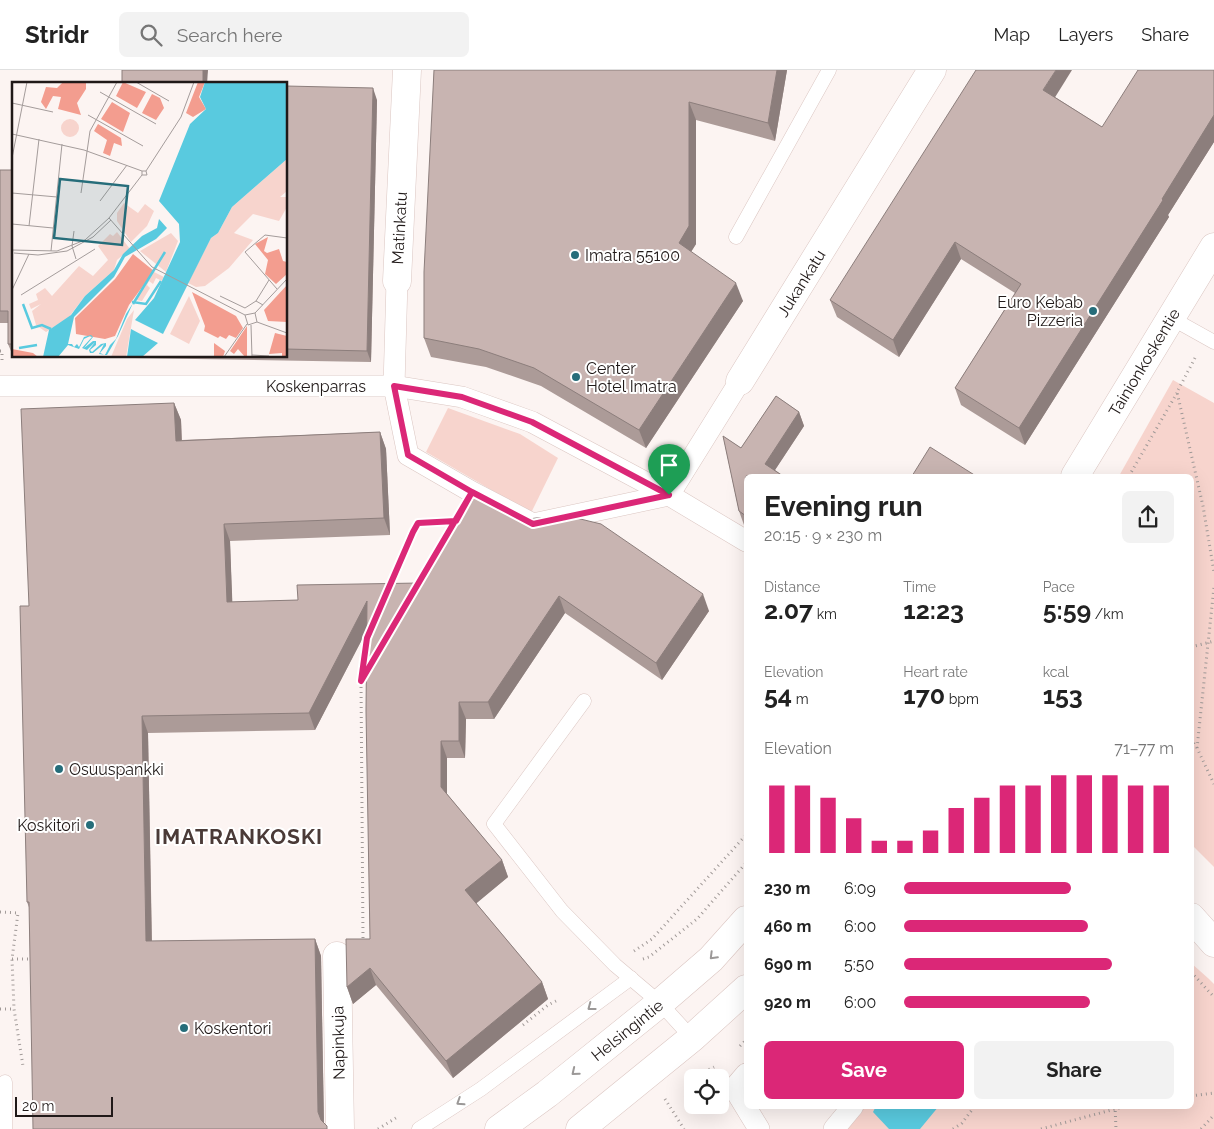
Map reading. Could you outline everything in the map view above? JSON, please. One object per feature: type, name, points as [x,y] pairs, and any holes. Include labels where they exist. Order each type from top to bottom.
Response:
[{"type":"main road","name":"Matinkatu","points":[[397,281],[407,70]]},
{"type":"main road","name":"Jukankatu","points":[[740,381],[931,70]]},
{"type":"main road","name":"Tainionkoskentie","points":[[1076,474],[1214,247]]},
{"type":"main road","points":[[1194,920],[1214,943]]},
{"type":"main road","name":"Helsingintie","points":[[498,1129],[547,1094],[660,1003],[711,958],[744,922]]},
{"type":"main road","name":"Napinkuja","points":[[337,956],[340,1129]]},
{"type":"main road","points":[[580,1129],[692,1038],[744,991]]},
{"type":"street","name":"Matinkatu","points":[[397,281],[394,386],[408,455],[533,524],[669,495]]},
{"type":"street","name":"Jukankatu","points":[[669,495],[740,381]]},
{"type":"street","name":"Koskenparras","points":[[0,386],[394,386],[462,397],[532,422],[669,495],[744,540]]},
{"type":"street","points":[[744,1076],[734,1088],[744,1104]]},
{"type":"street","points":[[747,1109],[759,1129]]},
{"type":"street","points":[[834,1129],[851,1109]]},
{"type":"lane","points":[[736,237],[829,70]]},
{"type":"lane","points":[[1171,318],[1210,339]]},
{"type":"lane","points":[[584,701],[494,824],[562,911],[615,965],[660,1003],[692,1038]]},
{"type":"lane","points":[[418,1129],[481,1089],[631,978]]},
{"type":"lane","points":[[5,1082],[5,1129]]},
{"type":"path","points":[[1130,474],[1210,339]]},
{"type":"path","points":[[1177,392],[1203,506],[1214,572]]},
{"type":"path","points":[[414,591],[472,492]]},
{"type":"path","points":[[389,587],[418,523],[456,521]]},
{"type":"path","points":[[1197,748],[1214,586]]},
{"type":"path","points":[[337,956],[363,956],[361,681],[367,638],[370,630]]},
{"type":"path","points":[[1194,646],[1214,641]]},
{"type":"path","points":[[361,681],[366,673]]},
{"type":"path","points":[[1194,744],[1214,784]]},
{"type":"path","points":[[615,965],[652,939],[744,837]]},
{"type":"path","points":[[0,912],[18,913],[12,960],[14,1009],[24,1073]]},
{"type":"path","points":[[12,960],[36,959]]},
{"type":"path","points":[[1194,975],[1214,997]]},
{"type":"path","points":[[0,1009],[14,1009]]},
{"type":"path","points":[[660,1092],[684,1129]]},
{"type":"path","points":[[1194,1096],[1214,1093]]},
{"type":"path","points":[[953,1129],[962,1123],[972,1109]]},
{"type":"path","points":[[1041,1129],[1111,1109]]},
{"type":"path","points":[[1115,1109],[1116,1129]]},
{"type":"path","points":[[1201,1129],[1214,1115]]},
{"type":"shaded area","points":[[1173,380],[1214,403],[1214,867],[1194,847],[1194,474],[1120,474]]},
{"type":"shaded area","points":[[448,408],[520,434],[558,458],[531,513],[426,452]]},
{"type":"shaded area","points":[[1194,966],[1214,984],[1214,1129],[834,1129],[851,1109],[1194,1109]]},
{"type":"water","points":[[874,1109],[937,1109],[920,1129],[889,1129],[873,1112]]},
{"type":"building","points":[[122,70],[203,70],[203,82],[122,82]]},
{"type":"building","points":[[434,70],[777,70],[768,123],[689,102],[689,226],[679,243],[736,283],[639,430],[534,368],[479,349],[424,338],[424,272]]},
{"type":"building","points":[[976,70],[1056,70],[1043,90],[1102,127],[1138,70],[1214,70],[1214,115],[1163,200],[1019,428],[955,388],[1021,284],[955,242],[893,340],[830,300]]},
{"type":"building","points":[[288,86],[373,88],[367,351],[288,349]]},
{"type":"building","points":[[0,170],[12,170],[12,344],[8,344],[8,311],[0,311]]},
{"type":"building","points":[[776,396],[799,412],[765,464],[780,474],[744,474],[744,515],[739,511],[723,436],[741,448]]},
{"type":"building","points":[[174,403],[176,441],[380,432],[384,518],[224,524],[227,602],[298,600],[297,585],[420,583],[476,495],[520,518],[568,516],[601,524],[703,594],[656,663],[559,596],[488,702],[459,702],[459,741],[441,741],[441,787],[502,860],[465,890],[542,982],[446,1061],[370,968],[347,987],[346,939],[370,939],[366,711],[367,601],[309,713],[142,716],[146,941],[315,939],[318,1112],[327,1129],[33,1129],[29,902],[27,902],[20,606],[29,606],[21,409]]},
{"type":"building","points":[[930,447],[973,474],[913,474]]},
{"type":"place","name":"Imatra 55100","points":[[575,255]]},
{"type":"place","name":"Euro Kebab Pizzeria","points":[[1093,311]]},
{"type":"place","name":"Center Hotel Imatra","points":[[576,377]]},
{"type":"place","name":"Osuuspankki","points":[[59,769]]},
{"type":"place","name":"Koskitori","points":[[90,825]]},
{"type":"place","name":"Koskentori","points":[[184,1028]]},
{"type":"district","name":"IMATRANKOSKI","points":[[239,837]]},
{"type":"route","points":[[669,495],[532,422],[462,397],[394,386],[408,455],[472,492],[456,521],[361,681],[367,638],[418,523],[456,521],[472,492],[533,524],[669,495]]}]
